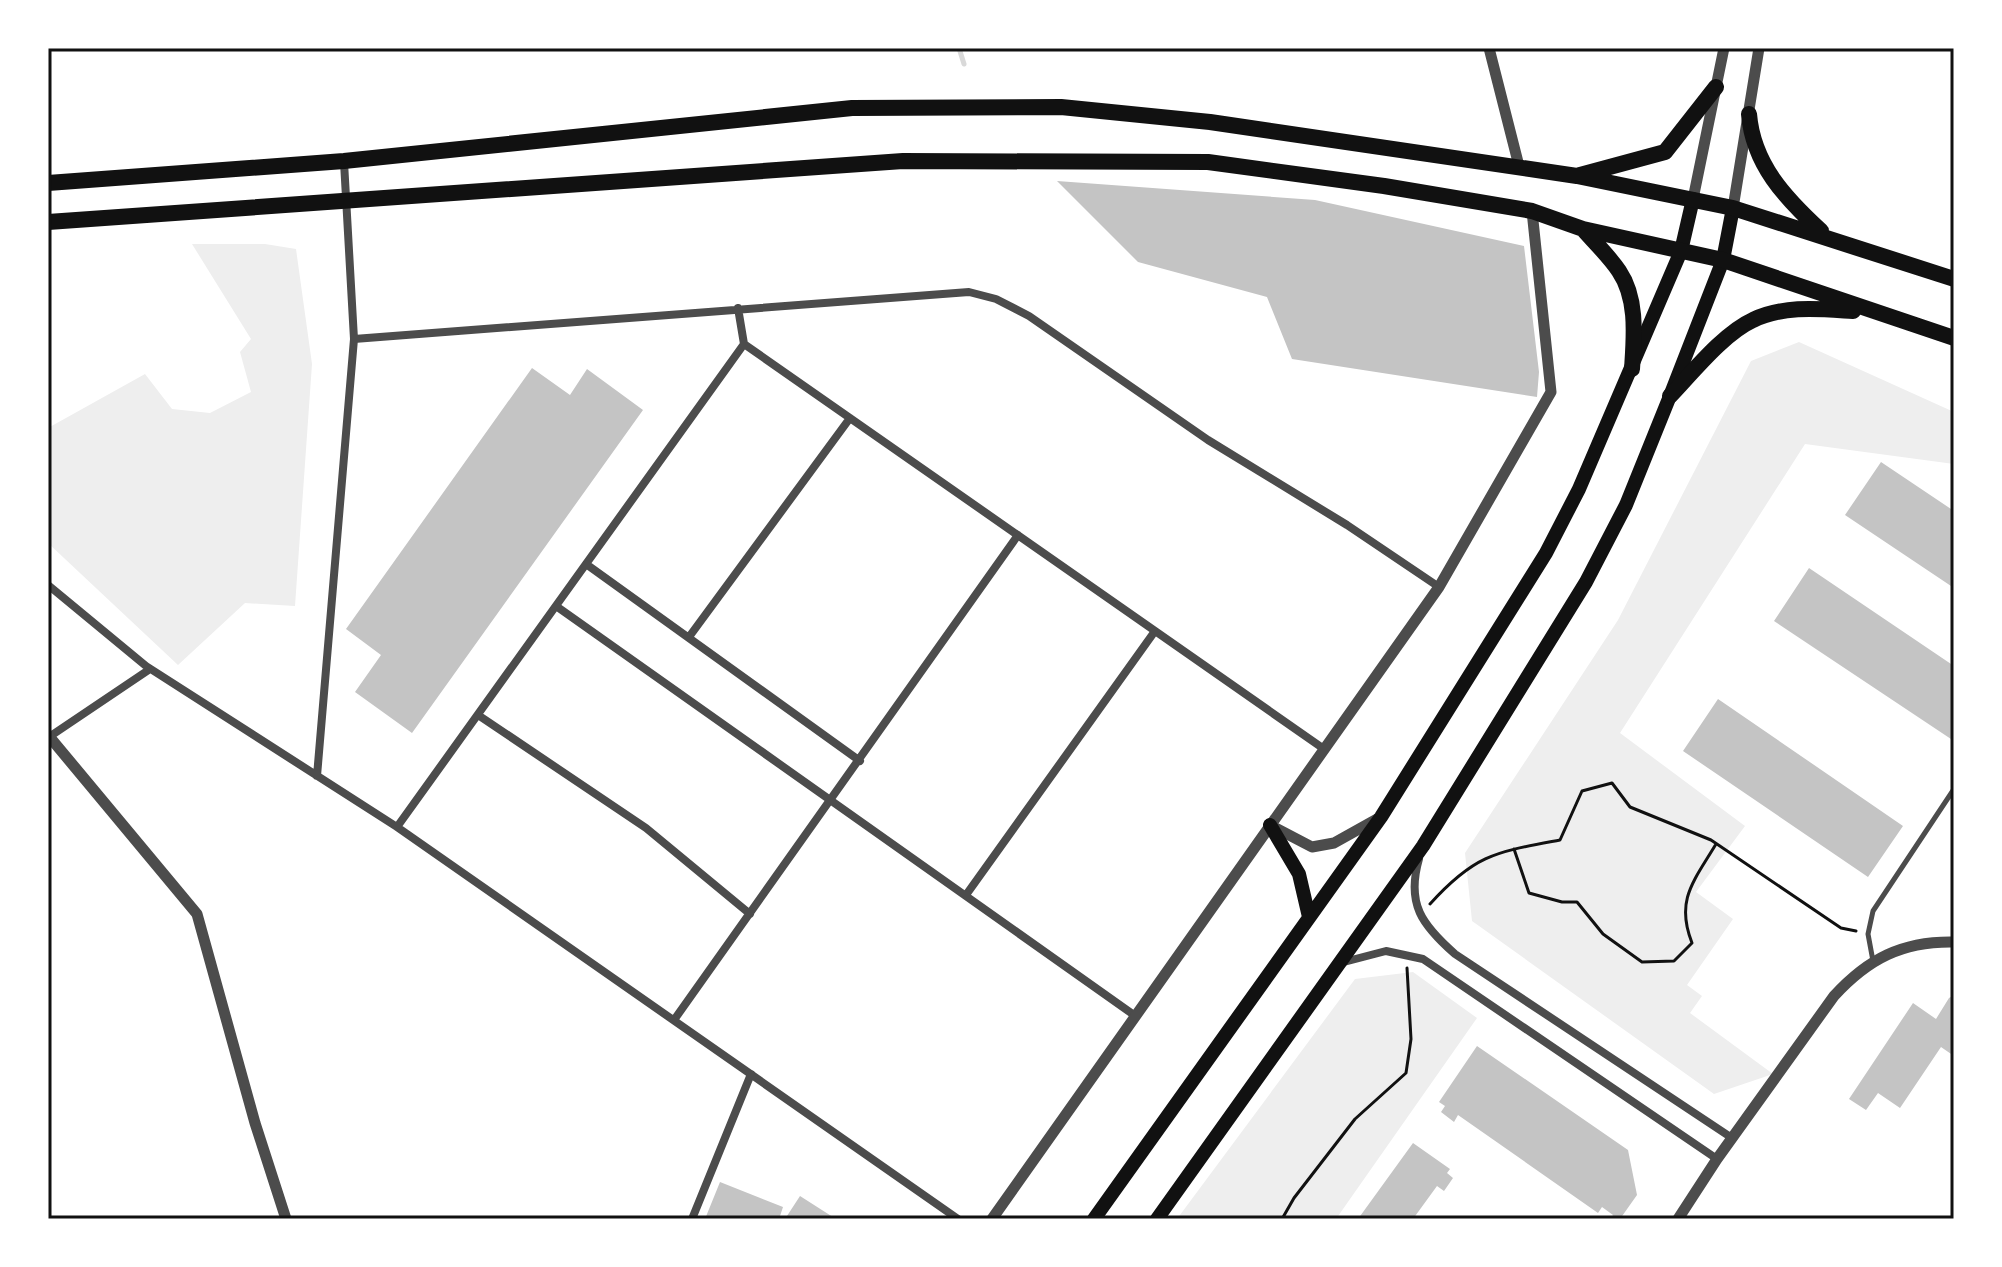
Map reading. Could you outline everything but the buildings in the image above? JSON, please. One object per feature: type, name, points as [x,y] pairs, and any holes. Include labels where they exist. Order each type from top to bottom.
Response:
[{"type":"highway","points":[[1577,176],[1665,152],[1716,87]]},
{"type":"highway","points":[[48,183],[344,161],[852,108],[1061,107],[1210,122],[1577,176],[1733,208],[1954,279]]},
{"type":"highway","points":[[1749,114],[1751,138],[1774,181],[1828,237]]},
{"type":"highway","points":[[48,222],[903,161],[1208,162],[1384,186],[1532,211],[1583,229],[1723,260],[1954,338]]},
{"type":"highway","points":[[1583,229],[1620,272],[1631,298],[1635,334],[1632,369]]},
{"type":"highway","points":[[1670,396],[1717,347],[1753,320],[1801,308],[1872,311]]},
{"type":"main road","points":[[1094,1219],[1381,817],[1546,553],[1579,489],[1681,251],[1693,199]]},
{"type":"main road","points":[[1157,1219],[1423,846],[1586,582],[1626,505],[1670,396],[1723,260],[1733,208]]},
{"type":"main road","points":[[1270,825],[1299,874],[1309,917]]},
{"type":"street","points":[[1489,48],[1519,166]]},
{"type":"street","points":[[1693,199],[1724,48]]},
{"type":"street","points":[[1733,208],[1759,48]]},
{"type":"street","points":[[317,776],[354,339],[344,161]]},
{"type":"street","points":[[992,1219],[1439,587],[1551,392],[1532,211]]},
{"type":"street","points":[[354,339],[969,292],[996,299],[1029,316],[1208,440],[1347,525],[1439,587]]},
{"type":"street","points":[[397,827],[744,344],[738,308]]},
{"type":"street","points":[[744,344],[1324,749]]},
{"type":"street","points":[[689,637],[850,418]]},
{"type":"street","points":[[674,1020],[1018,535]]},
{"type":"street","points":[[586,564],[860,761]]},
{"type":"street","points":[[48,585],[150,669],[397,827],[958,1219]]},
{"type":"street","points":[[556,606],[1134,1015]]},
{"type":"street","points":[[966,895],[1155,631]]},
{"type":"street","points":[[150,669],[48,736],[197,914],[255,1123],[286,1219]]},
{"type":"street","points":[[478,715],[646,828],[750,914]]},
{"type":"street","points":[[1270,825],[1312,847],[1334,843],[1381,817]]},
{"type":"street","points":[[1423,846],[1416,870],[1414,897],[1428,931],[1455,954],[1732,1138]]},
{"type":"street","points":[[1678,1219],[1732,1138],[1834,996],[1852,976],[1896,950],[1954,942]]},
{"type":"street","points":[[1339,963],[1386,951],[1423,959],[1717,1159]]},
{"type":"street","points":[[692,1219],[751,1074]]},
{"type":"lane","points":[[1873,961],[1868,934],[1873,911],[1954,789]]},
{"type":"path","points":[[1428,906],[1454,876],[1493,853],[1560,840],[1582,791],[1612,783],[1630,807],[1716,844],[1841,928],[1868,934]]},
{"type":"path","points":[[1514,849],[1529,893],[1562,902],[1577,902],[1603,934],[1642,962],[1674,961],[1692,943],[1684,922],[1688,891],[1716,844]]},
{"type":"path","points":[[1282,1219],[1294,1198],[1355,1119],[1406,1073],[1411,1039],[1407,956]]},
{"type":"shaded area","points":[[192,244],[265,244],[296,249],[312,364],[295,606],[245,603],[178,665],[48,543],[48,428],[145,374],[172,409],[210,413],[251,392],[240,352],[251,339]]},
{"type":"shaded area","points":[[1799,342],[1954,412],[1954,464],[1805,444],[1620,733],[1745,826],[1696,892],[1733,919],[1687,985],[1702,996],[1690,1013],[1773,1074],[1714,1094],[1472,921],[1465,853],[1618,620],[1751,361]]},
{"type":"shaded area","points":[[1413,972],[1477,1018],[1336,1219],[1177,1219],[1355,979]]},
{"type":"waterway","points":[[959,48],[964,64]]}]
